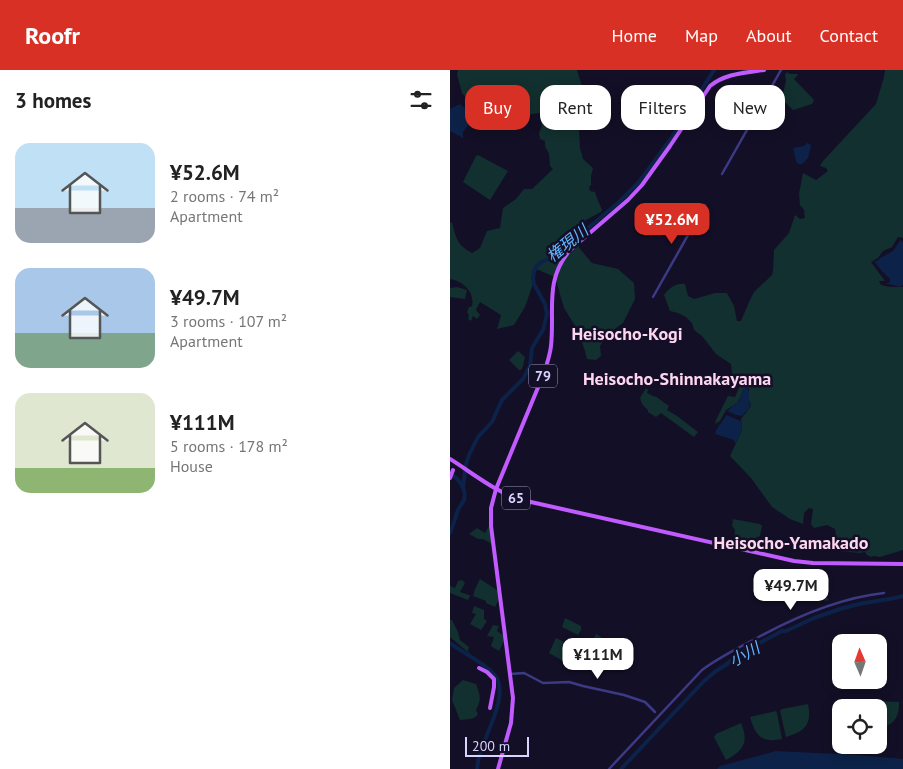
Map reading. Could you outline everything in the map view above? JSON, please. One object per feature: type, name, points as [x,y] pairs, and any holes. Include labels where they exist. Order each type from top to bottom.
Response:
[{"type":"main road","name":"79","points":[[498,769],[512,716],[513,698],[491,526],[492,508],[496,489],[549,356],[552,336],[552,294],[558,268],[570,250],[628,200],[642,185],[710,86],[727,76],[764,70]]},
{"type":"main road","name":"65","points":[[450,459],[496,489],[522,500],[794,561],[903,564]]},
{"type":"main road","points":[[450,478],[453,470]]},
{"type":"main road","points":[[479,668],[487,672],[494,679],[490,708]]},
{"type":"street","points":[[722,174],[781,70]]},
{"type":"street","points":[[653,297],[704,205]]},
{"type":"street","points":[[609,769],[702,670],[720,658],[813,611],[843,601],[884,593]]},
{"type":"street","points":[[510,674],[524,673],[543,683],[569,682],[624,695],[645,702],[655,712]]},
{"type":"green space","points":[[458,70],[577,70],[582,85],[540,85],[540,113],[530,114],[530,85],[465,85],[465,96],[462,93],[457,74]]},
{"type":"green space","points":[[885,70],[903,70],[903,238],[898,237],[892,247],[883,251],[878,258],[871,262],[885,281],[879,281],[881,285],[903,287],[903,550],[880,557],[872,557],[865,552],[837,551],[835,546],[835,529],[827,525],[814,528],[811,524],[813,509],[809,508],[804,513],[803,524],[790,519],[772,507],[751,478],[730,456],[742,430],[741,419],[751,406],[749,389],[744,388],[737,403],[726,410],[720,421],[715,424],[728,396],[735,397],[740,385],[732,373],[731,364],[716,354],[702,336],[694,330],[692,323],[686,317],[670,311],[664,295],[668,290],[679,284],[685,284],[688,296],[694,299],[715,293],[727,293],[734,306],[737,321],[741,321],[754,292],[772,275],[774,250],[789,233],[795,215],[800,219],[805,218],[804,210],[800,205],[799,194],[803,173],[816,180],[828,171],[820,166],[876,104]]},
{"type":"green space","points":[[787,72],[798,75],[794,79],[814,100],[812,104],[793,110],[785,102],[785,75]]},
{"type":"green space","points":[[540,130],[579,130],[583,159],[593,168],[591,185],[589,187],[590,191],[595,192],[602,210],[577,227],[575,237],[580,249],[592,263],[618,269],[634,283],[635,299],[623,323],[609,333],[600,346],[601,356],[596,360],[587,359],[577,329],[564,308],[555,277],[536,269],[525,307],[514,325],[497,329],[501,315],[480,302],[476,310],[480,315],[477,319],[473,316],[471,321],[468,319],[469,315],[467,312],[469,307],[472,306],[472,296],[467,288],[459,282],[450,279],[450,223],[452,222],[460,244],[472,253],[480,248],[487,231],[500,228],[503,208],[516,199],[524,189],[532,189],[553,169],[550,166],[545,141],[540,139]]},
{"type":"green space","points":[[478,155],[508,171],[490,200],[463,182]]},
{"type":"green space","points":[[457,287],[467,290],[465,299],[450,297],[450,288]]},
{"type":"green space","points":[[518,351],[525,357],[521,370],[509,360]]},
{"type":"green space","points":[[646,388],[648,390],[647,393],[669,406],[667,410],[698,432],[694,437],[661,413],[656,417],[648,412],[640,398]]},
{"type":"green space","points":[[733,519],[760,524],[762,526],[760,536],[754,539],[734,541]]},
{"type":"green space","points":[[489,526],[492,544],[469,534],[477,528],[485,533]]},
{"type":"green space","points":[[480,579],[497,590],[499,599],[495,607],[473,596]]},
{"type":"green space","points":[[462,580],[465,583],[460,592],[472,596],[468,600],[450,593],[450,586],[455,588],[458,581]]},
{"type":"green space","points":[[793,587],[803,587],[811,590],[817,587],[829,600],[826,601],[806,594],[804,598],[797,596],[798,592],[792,590]]},
{"type":"green space","points":[[474,606],[484,610],[484,619],[487,621],[481,630],[470,624],[476,614],[472,613]]},
{"type":"green space","points":[[565,618],[581,626],[578,635],[562,627]]},
{"type":"green space","points":[[450,620],[452,620],[458,632],[460,640],[469,647],[469,653],[450,637]]},
{"type":"green space","points":[[493,625],[499,626],[497,631],[504,636],[504,641],[499,651],[491,646],[494,637],[487,636]]},
{"type":"green space","points":[[596,634],[606,640],[598,656],[587,650]]},
{"type":"green space","points":[[556,638],[572,646],[565,662],[549,653]]},
{"type":"green space","points":[[463,680],[476,684],[480,700],[476,710],[477,716],[460,720],[452,700],[454,688]]},
{"type":"green space","points":[[887,702],[899,702],[897,716],[887,726]]},
{"type":"green space","points":[[808,704],[809,717],[806,726],[786,737],[780,711]]},
{"type":"green space","points":[[776,711],[782,739],[765,739],[757,734],[750,717]]},
{"type":"green space","points":[[741,723],[745,735],[743,745],[737,753],[726,760],[714,737],[716,734]]},
{"type":"water","points":[[460,104],[465,108],[463,138],[450,131],[450,109]]},
{"type":"water","points":[[807,143],[811,146],[808,158],[802,164],[798,164],[793,148],[804,146]]},
{"type":"water","points":[[899,239],[903,242],[903,285],[900,287],[885,284],[890,282],[890,279],[874,261],[893,251],[900,241]]},
{"type":"water","points":[[744,388],[747,388],[749,391],[750,407],[742,416],[727,411],[739,401]]},
{"type":"water","points":[[726,415],[741,421],[742,430],[736,443],[734,440],[715,434]]},
{"type":"water","points":[[776,751],[903,759],[903,769],[717,769],[720,766]]},
{"type":"waterway","name":"権現川","points":[[463,488],[466,464],[478,437],[492,422],[502,400],[523,379],[530,366],[532,348],[543,330],[547,314],[545,304],[534,284],[533,278],[536,267],[541,262],[557,254],[618,203],[639,182],[672,137],[714,70]]},
{"type":"waterway","points":[[450,474],[462,485],[465,496],[450,533]]},
{"type":"waterway","points":[[748,549],[764,542],[782,545]]},
{"type":"waterway","name":"小川","points":[[621,769],[704,681],[737,655],[782,631],[786,631],[814,618],[859,604],[903,596]]},
{"type":"waterway","points":[[450,643],[489,669],[498,682],[500,692],[498,702],[479,756],[477,769]]},
{"type":"district","name":"Heisocho-Kogi","points":[[627,333]]},
{"type":"district","name":"Heisocho-Shinnakayama","points":[[677,378]]},
{"type":"district","name":"Heisocho-Yamakado","points":[[791,542]]}]
